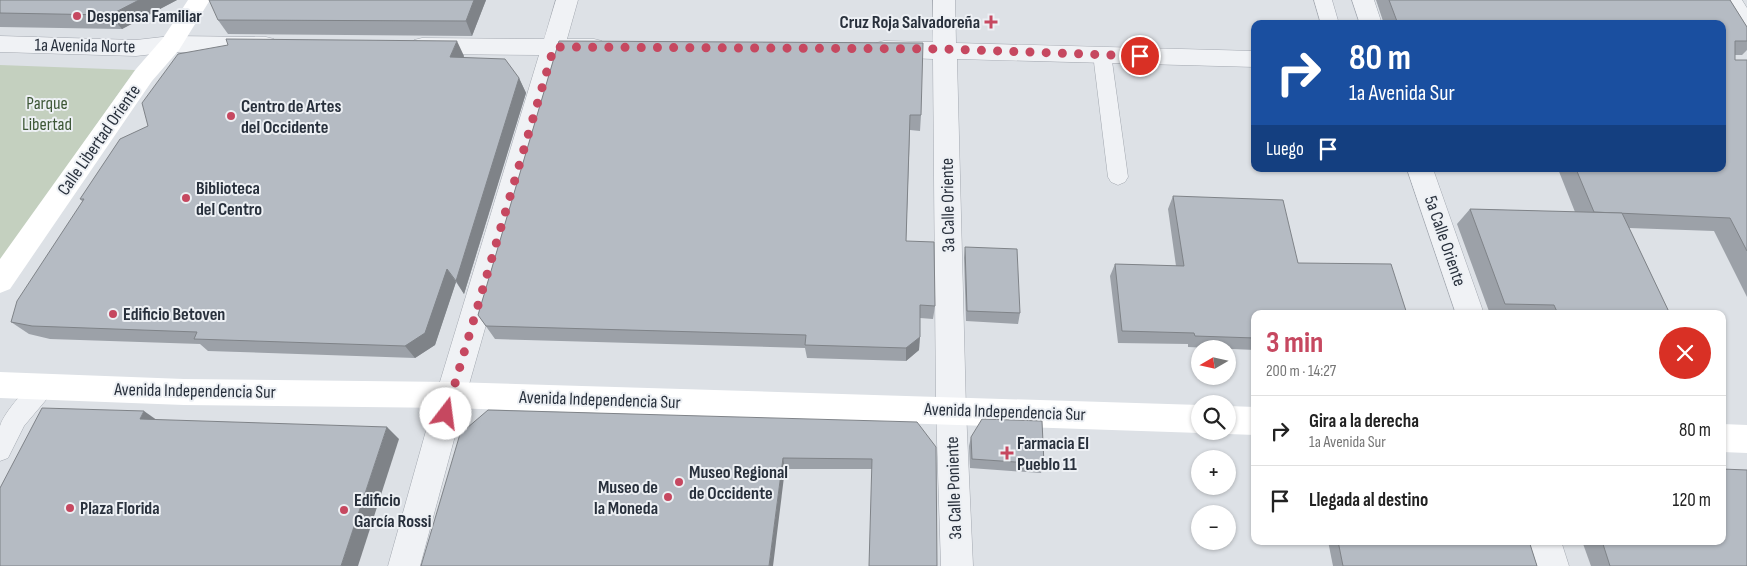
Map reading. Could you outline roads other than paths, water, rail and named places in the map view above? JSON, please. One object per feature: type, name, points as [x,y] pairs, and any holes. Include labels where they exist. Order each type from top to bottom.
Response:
[{"type":"main road","name":"Calle Libertad Oriente","points":[[0,281],[144,75],[171,44],[199,0]]},
{"type":"main road","name":"Avenida Independencia Sur","points":[[0,385],[184,392],[451,395],[1191,419]]},
{"type":"main road","points":[[1236,420],[1251,421]]},
{"type":"main road","points":[[1726,438],[1747,439]]},
{"type":"street","points":[[404,566],[451,395],[567,0]]},
{"type":"street","name":"3a Calle Oriente","points":[[944,0],[951,410]]},
{"type":"street","points":[[1363,0],[1370,20]]},
{"type":"street","points":[[1731,0],[1747,26]]},
{"type":"street","name":"1a Avenida Norte","points":[[0,44],[136,48],[171,44],[289,45]]},
{"type":"street","points":[[397,46],[612,48]]},
{"type":"street","points":[[867,49],[945,49],[1251,59]]},
{"type":"street","name":"5a Calle Oriente","points":[[1421,172],[1469,310]]},
{"type":"street","name":"3a Calle Poniente","points":[[951,410],[957,566]]},
{"type":"street","points":[[1546,545],[1553,566]]},
{"type":"lane","points":[[1323,0],[1329,20]]},
{"type":"lane","points":[[1102,54],[1118,177]]},
{"type":"lane","points":[[0,450],[16,419],[43,387]]},
{"type":"place","name":"Despensa Familiar","points":[[77,16]]},
{"type":"place","name":"Cruz Roja Salvadoreña","points":[[991,22]]},
{"type":"place","name":"Centro de Artes del Occidente","points":[[231,116]]},
{"type":"place","name":"Biblioteca del Centro","points":[[186,198]]},
{"type":"place","name":"Edificio Betoven","points":[[113,314]]},
{"type":"place","name":"Farmacia El Pueblo 11","points":[[1007,453]]},
{"type":"place","name":"Museo Regional de Occidente","points":[[679,482]]},
{"type":"place","name":"Museo de la Moneda","points":[[668,497]]},
{"type":"place","name":"Plaza Florida","points":[[70,508]]},
{"type":"place","name":"Edificio García Rossi","points":[[344,510]]},
{"type":"park label","name":"Parque Libertad","points":[[47,113]]}]
